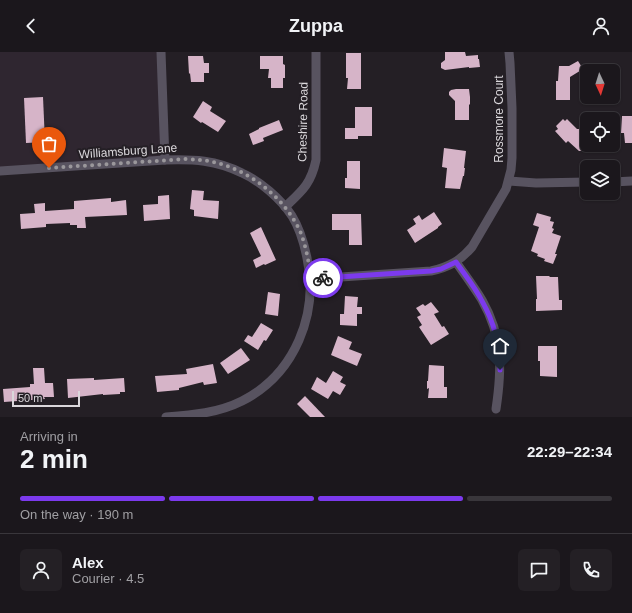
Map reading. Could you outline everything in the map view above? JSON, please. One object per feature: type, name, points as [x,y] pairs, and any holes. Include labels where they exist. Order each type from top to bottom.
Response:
[{"type":"street","points":[[161,52],[165,160]]},
{"type":"street","name":"Cheshire Road","points":[[285,207],[303,190],[310,179],[315,165],[316,52]]},
{"type":"street","name":"Rossmore Court","points":[[311,278],[431,271],[441,269],[456,262],[465,255],[472,247],[509,180],[512,158],[512,115],[509,52]]},
{"type":"street","name":"Williamsburg Lane","points":[[0,171],[165,160],[202,160],[217,163],[243,173],[274,195],[291,215],[305,245],[311,278],[311,293],[305,326],[298,344],[288,361],[268,384],[243,401],[222,409],[200,414],[166,417]]},
{"type":"street","points":[[509,180],[536,183],[580,182]]},
{"type":"street","points":[[620,182],[632,181]]},
{"type":"street","points":[[456,262],[482,301],[495,330],[500,361],[496,409]]},
{"type":"shaded area","points":[[0,52],[161,52],[165,160],[0,171]]},
{"type":"building","points":[[445,52],[465,52],[466,56],[478,55],[480,67],[445,70],[441,68],[441,63],[445,60]]},
{"type":"building","points":[[346,53],[361,53],[361,89],[347,89],[348,78],[346,78]]},
{"type":"building","points":[[188,56],[203,56],[204,63],[209,63],[209,73],[204,73],[204,82],[191,82]]},
{"type":"building","points":[[260,56],[283,56],[285,78],[283,78],[283,88],[271,88],[271,78],[268,78],[269,69],[260,69]]},
{"type":"building","points":[[578,61],[580,64],[580,71],[570,77],[570,100],[556,100],[556,81],[558,81],[559,66],[569,66]]},
{"type":"building","points":[[456,89],[469,89],[469,120],[455,120],[455,101],[449,95],[449,92]]},
{"type":"building","points":[[43,97],[45,142],[26,143],[24,98]]},
{"type":"building","points":[[203,101],[212,107],[210,111],[226,121],[218,132],[193,117]]},
{"type":"building","points":[[355,107],[372,107],[372,136],[358,136],[358,139],[345,139],[345,128],[355,128]]},
{"type":"building","points":[[622,116],[632,116],[632,143],[625,143],[624,133],[621,133]]},
{"type":"building","points":[[563,119],[565,121],[567,119],[577,129],[580,129],[580,151],[568,141],[566,143],[555,131],[558,129],[556,126]]},
{"type":"building","points":[[279,120],[283,130],[263,138],[264,141],[253,145],[249,134],[259,128]]},
{"type":"building","points":[[444,148],[466,151],[464,176],[460,189],[445,188],[447,168],[442,167]]},
{"type":"building","points":[[347,161],[360,161],[360,189],[345,188],[345,178],[347,178]]},
{"type":"building","points":[[192,190],[204,191],[203,200],[219,201],[218,219],[194,216],[194,210],[190,209]]},
{"type":"building","points":[[169,195],[170,219],[144,221],[143,205],[158,204],[158,196]]},
{"type":"building","points":[[111,198],[111,202],[126,200],[127,215],[85,217],[86,228],[77,228],[77,225],[70,225],[70,223],[46,224],[46,227],[21,229],[20,214],[35,213],[34,204],[45,203],[45,211],[74,209],[74,201]]},
{"type":"building","points":[[434,212],[442,224],[415,243],[407,230],[416,224],[413,219],[419,215],[422,220]]},
{"type":"building","points":[[537,213],[551,217],[550,221],[554,222],[552,228],[554,229],[552,233],[561,236],[553,264],[544,261],[545,259],[537,256],[538,254],[531,251],[539,227],[533,225]]},
{"type":"building","points":[[332,214],[361,214],[362,245],[349,245],[349,230],[332,230]]},
{"type":"building","points":[[261,227],[276,260],[256,268],[253,260],[261,256],[250,233]]},
{"type":"building","points":[[536,276],[558,277],[559,300],[562,300],[562,310],[536,311]]},
{"type":"building","points":[[268,292],[280,294],[278,316],[265,314]]},
{"type":"building","points":[[345,296],[358,297],[357,307],[362,307],[362,314],[357,314],[357,326],[340,325],[340,314],[344,314]]},
{"type":"building","points":[[431,302],[439,312],[434,314],[442,327],[444,326],[449,334],[431,345],[419,327],[422,325],[417,317],[421,315],[416,308],[423,304],[425,306]]},
{"type":"building","points":[[261,323],[273,330],[258,350],[244,341],[248,335],[252,337]]},
{"type":"building","points":[[338,336],[352,342],[349,349],[362,354],[357,366],[331,355]]},
{"type":"building","points":[[538,346],[557,346],[557,377],[540,376]]},
{"type":"building","points":[[241,348],[250,360],[228,374],[220,363]]},
{"type":"building","points":[[213,364],[217,383],[204,385],[203,382],[179,388],[179,390],[157,392],[155,376],[187,374],[186,369]]},
{"type":"building","points":[[429,365],[444,366],[444,387],[447,387],[447,398],[428,398],[429,388],[427,389],[427,381]]},
{"type":"building","points":[[33,368],[44,368],[45,383],[53,383],[54,397],[4,402],[3,389],[30,387],[30,384],[34,384]]},
{"type":"building","points":[[333,371],[343,377],[340,382],[346,385],[340,395],[333,391],[328,399],[311,389],[317,377],[326,383]]},
{"type":"building","points":[[94,378],[94,380],[124,378],[125,392],[120,392],[120,394],[103,394],[68,398],[67,379]]},
{"type":"building","points":[[305,396],[325,417],[310,417],[297,404]]},
{"type":"way so far","points":[[49,168],[186,159],[202,160],[231,168],[243,173],[261,185],[274,195],[285,207],[300,232],[305,245],[311,278],[323,278]]},
{"type":"route","points":[[323,278],[431,271],[441,269],[456,262],[482,301],[495,330],[498,344],[500,370]]}]
